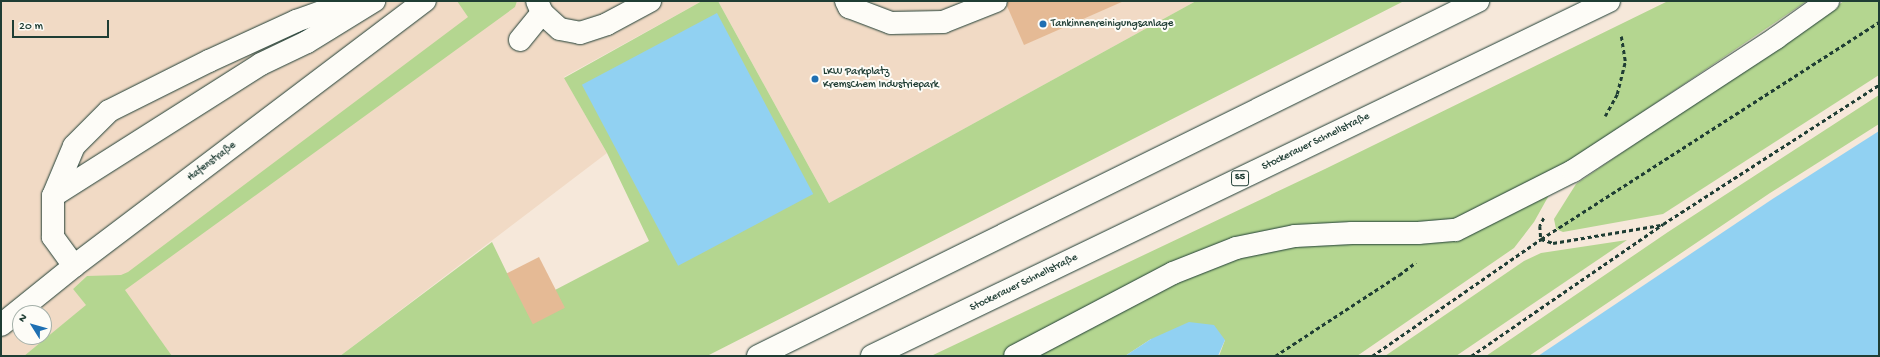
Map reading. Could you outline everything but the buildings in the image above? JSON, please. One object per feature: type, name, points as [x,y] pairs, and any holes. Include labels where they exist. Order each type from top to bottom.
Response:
[{"type":"main road","points":[[74,266],[53,237],[53,196],[74,146],[109,110],[296,21],[352,1]]},
{"type":"main road","points":[[53,196],[261,64],[307,42],[374,1]]},
{"type":"main road","name":"Hafenstraße","points":[[1,326],[74,266],[425,1]]},
{"type":"main road","points":[[520,40],[540,7],[560,29],[580,33],[607,24],[650,1]]},
{"type":"main road","points":[[846,1],[850,8],[891,23],[943,22],[996,1]]},
{"type":"main road","points":[[758,356],[1478,1]]},
{"type":"main road","name":"Stockerauer Schnellstraße","points":[[872,356],[1609,1]]},
{"type":"main road","points":[[1015,356],[1173,273],[1236,248],[1295,236],[1352,232],[1418,233],[1456,230],[1573,171],[1776,38],[1828,1]]},
{"type":"path","points":[[1372,356],[1542,239],[1879,22]]},
{"type":"path","points":[[1471,356],[1663,224],[1879,85]]},
{"type":"path","points":[[1275,356],[1399,275],[1422,257]]},
{"type":"shaded area","points":[[1,1],[702,1],[564,77],[607,153],[340,356],[172,356],[114,276],[87,276],[73,289],[87,305],[52,333],[52,305],[12,305],[12,345],[38,345],[24,356],[1,356]]},
{"type":"shaded area","points":[[718,1],[1196,1],[829,203]]},
{"type":"green space","points":[[457,1],[517,1],[515,7],[125,290],[172,356],[24,356],[37,345],[52,345],[52,333],[86,305],[73,289],[87,276],[121,275],[128,272],[468,17]]},
{"type":"green space","points":[[702,1],[718,1],[829,203],[1196,1],[1404,1],[707,356],[340,356],[492,242],[507,273],[555,290],[649,241],[607,153],[564,78]]},
{"type":"green space","points":[[1668,1],[1807,1],[1567,163],[1534,222],[1514,248],[1357,356],[1219,356],[1225,340],[1151,339],[1125,356],[931,356],[1325,169]]},
{"type":"green space","points":[[1844,1],[1879,1],[1879,75],[1663,214],[1563,232],[1556,229],[1554,219],[1576,184]]},
{"type":"green space","points":[[1879,95],[1879,124],[1770,193],[1529,356],[1486,356],[1668,232]]},
{"type":"green space","points":[[1627,240],[1456,356],[1385,356],[1524,261],[1541,253]]},
{"type":"water","points":[[717,13],[813,194],[678,266],[582,85]]},
{"type":"water","points":[[1879,131],[1879,356],[1538,356],[1774,198]]},
{"type":"water","points":[[1189,322],[1214,325],[1225,340],[1218,356],[1125,356],[1151,339]]},
{"type":"place","name":"Tankinnenreinigungsanlage","points":[[1043,24]]},
{"type":"place","name":"LKW Parkplatz KremsChem Industriepark","points":[[815,79]]}]
